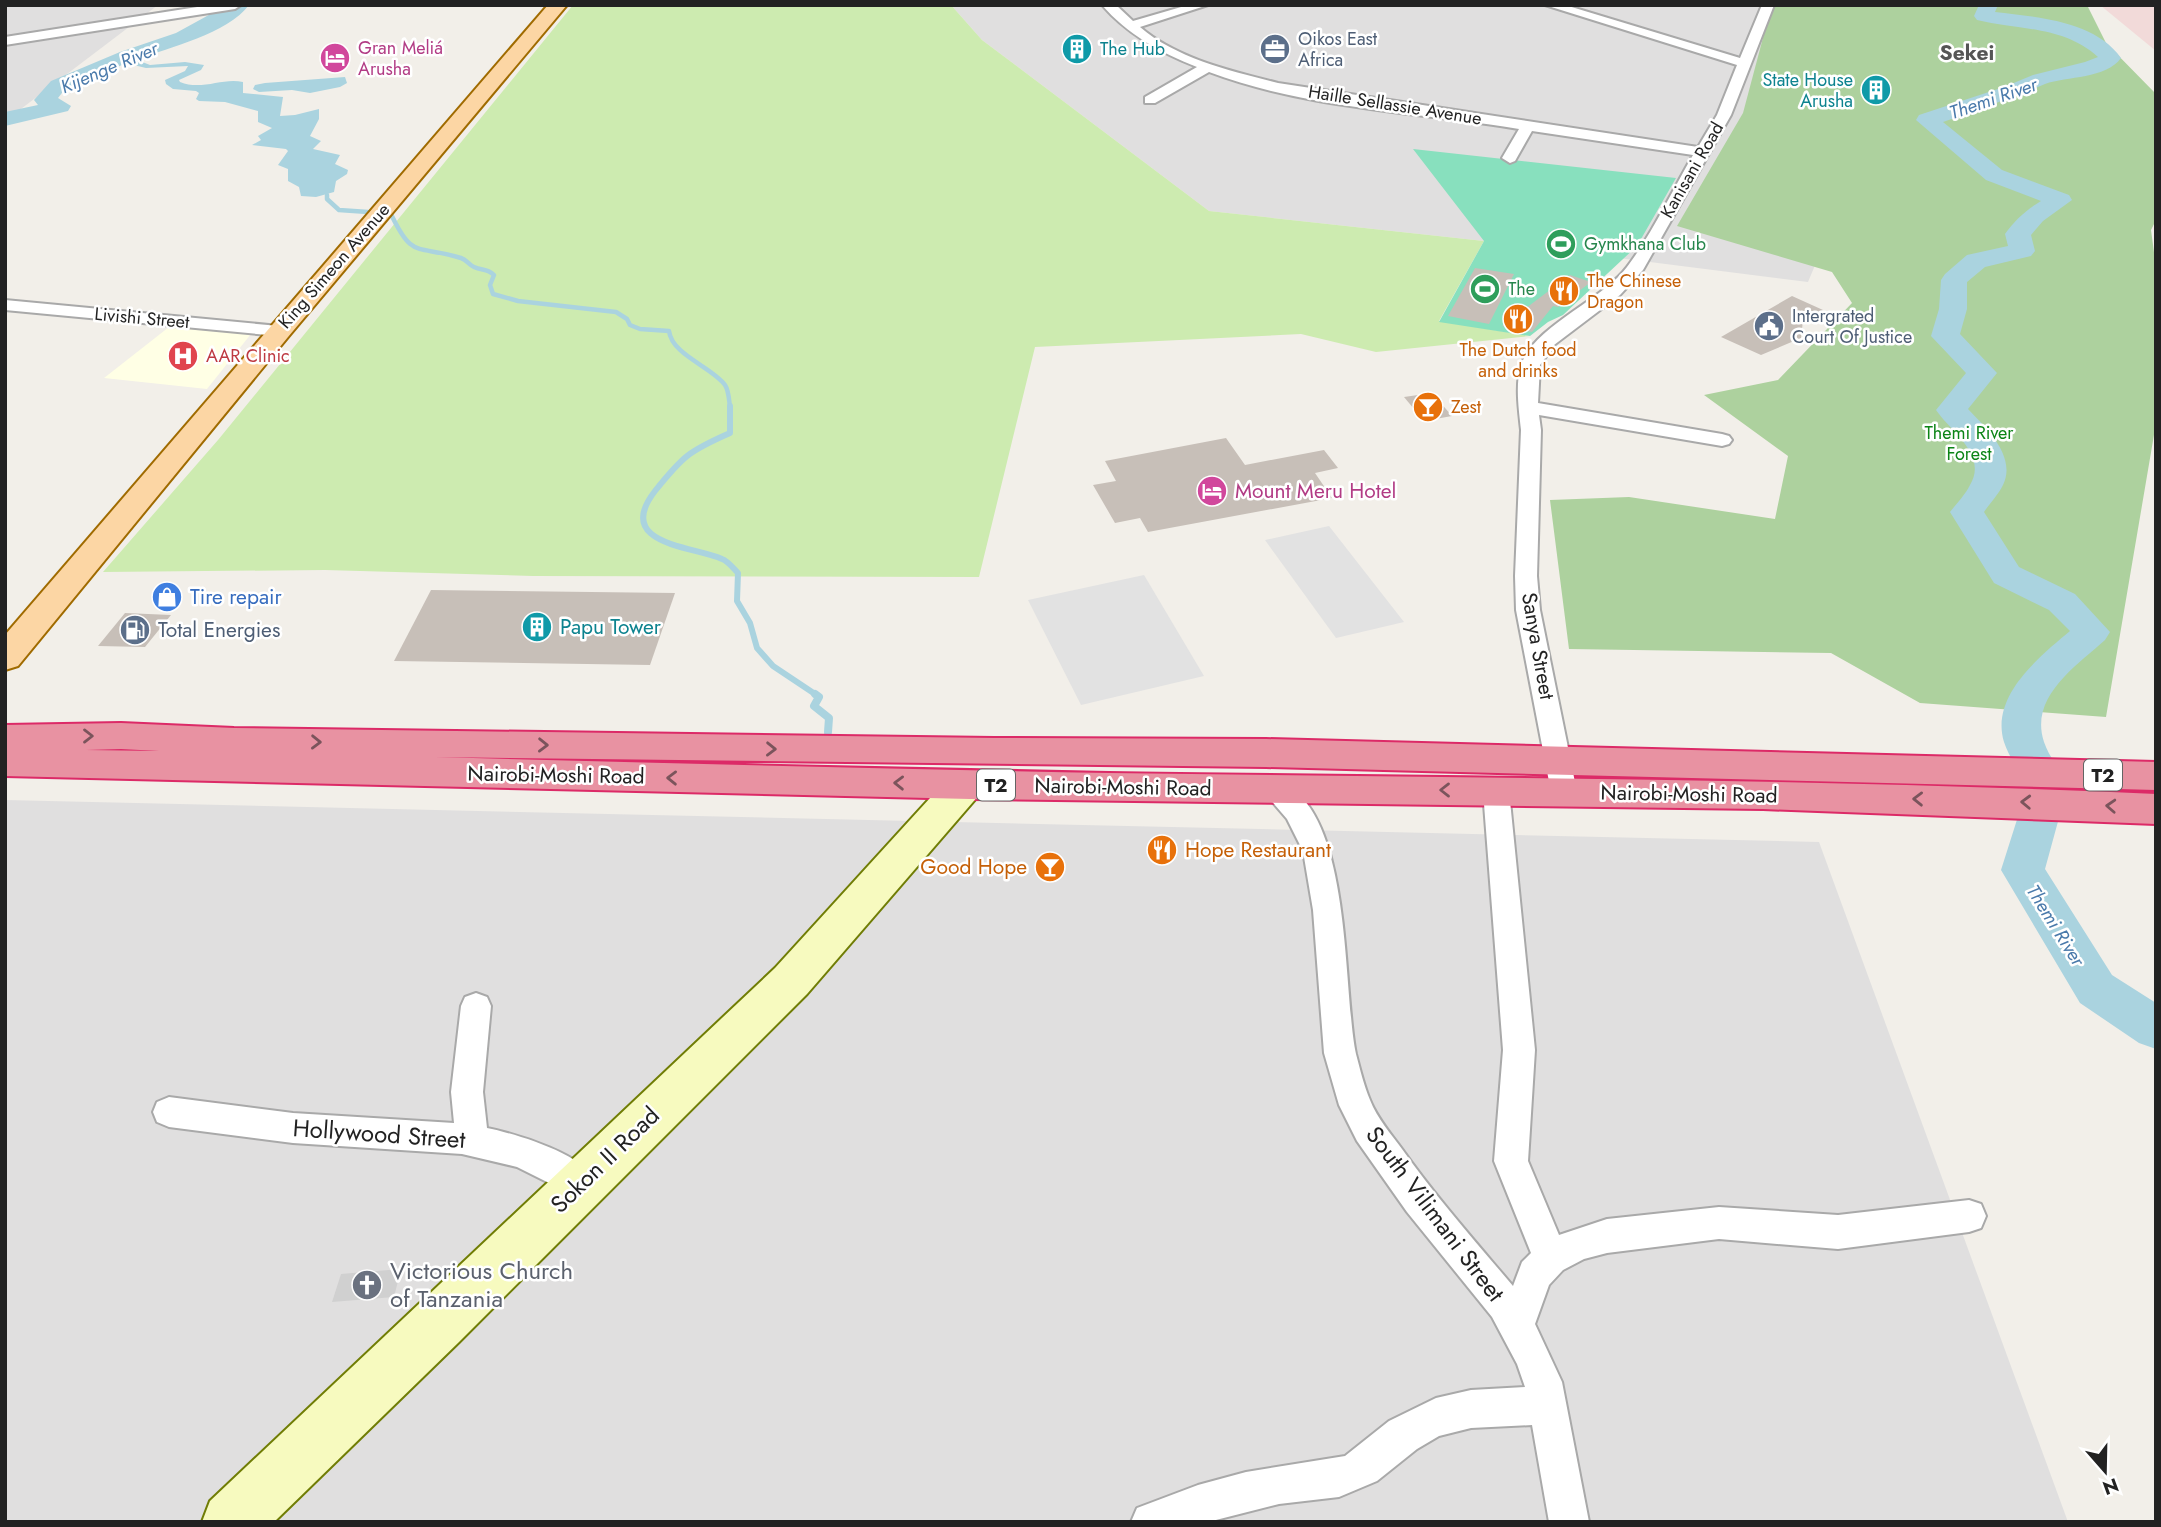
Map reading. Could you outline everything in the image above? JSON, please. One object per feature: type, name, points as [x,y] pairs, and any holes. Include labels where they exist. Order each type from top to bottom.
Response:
[{"type":"highway","name":"Nairobi-Moshi Road","points":[[9,740],[121,736],[234,741],[994,752],[1266,753],[1562,776],[2058,789],[2156,808]]},
{"type":"highway","name":"Nairobi-Moshi Road","points":[[9,740],[965,785],[1496,791],[1562,776]]},
{"type":"highway","name":"Nairobi-Moshi Road","points":[[2058,789],[2156,776]]},
{"type":"main road","name":"King Simeon Avenue","points":[[5,658],[279,331],[558,5]]},
{"type":"street","name":"Haille Sellassie Avenue","points":[[1108,5],[1129,26],[1205,68],[1277,86],[1527,128],[1701,152]]},
{"type":"street","points":[[1129,26],[1202,5]]},
{"type":"street","points":[[1551,5],[1745,63]]},
{"type":"street","name":"Kanisani Road","points":[[1531,457],[1528,407],[1531,365],[1547,341],[1614,291],[1634,270],[1724,115],[1768,5]]},
{"type":"street","points":[[5,41],[231,6]]},
{"type":"street","points":[[1150,100],[1162,91],[1189,81],[1205,68]]},
{"type":"street","points":[[1510,158],[1527,128]]},
{"type":"street","name":"Livishi Street","points":[[5,305],[279,331]]},
{"type":"street","points":[[1528,407],[1722,440]]},
{"type":"street","name":"Sanya Street","points":[[1531,457],[1526,576],[1528,610],[1562,776]]},
{"type":"street","name":"Sokon II Road","points":[[231,1522],[791,981],[965,785]]},
{"type":"street","name":"South Vilimani Street","points":[[1275,790],[1298,813],[1317,851],[1327,910],[1340,1053],[1355,1105],[1390,1162],[1505,1304],[1543,1382],[1569,1522]]},
{"type":"street","points":[[1496,791],[1519,1050],[1511,1161],[1551,1258]]},
{"type":"street","points":[[472,1140],[467,1092],[476,1006]]},
{"type":"street","name":"Hollywood Street","points":[[169,1112],[267,1126],[334,1131],[410,1132],[472,1140],[509,1147],[557,1167],[581,1182]]},
{"type":"street","points":[[1516,1327],[1535,1274],[1551,1258],[1577,1244],[1607,1236],[1719,1223],[1838,1232],[1969,1216]]},
{"type":"street","points":[[1151,1522],[1229,1495],[1281,1484],[1348,1475],[1366,1466],[1420,1424],[1447,1412],[1490,1406],[1546,1407]]},
{"type":"shaded area","points":[[5,5],[158,5],[5,121]]},
{"type":"shaded area","points":[[951,5],[1872,5],[1856,168],[1808,282],[1484,241],[1209,211],[982,40]]},
{"type":"shaded area","points":[[2100,5],[2156,5],[2156,51]]},
{"type":"shaded area","name":"AAR Clinic","points":[[169,327],[251,334],[207,389],[104,378]]},
{"type":"shaded area","points":[[1329,526],[1404,622],[1336,638],[1265,540]]},
{"type":"shaded area","points":[[1144,575],[1204,676],[1081,705],[1028,600]]},
{"type":"shaded area","points":[[5,800],[1819,842],[2068,1522],[5,1522]]},
{"type":"shaded area","name":"Victorious Church of Tanzania","points":[[401,1269],[394,1297],[332,1302],[341,1274]]},
{"type":"green space","points":[[573,5],[951,5],[982,40],[1209,211],[1484,241],[1439,321],[1530,336],[1376,352],[1301,334],[1035,347],[979,577],[533,576],[325,570],[103,572],[218,440]]},
{"type":"green space","name":"Themi River Forest","points":[[1765,5],[2087,5],[2106,43],[2156,94],[2156,220],[2151,230],[2156,267],[2156,423],[2106,717],[1920,703],[1831,653],[1569,649],[1550,500],[1629,497],[1775,519],[1788,456],[1704,395],[1778,380],[1852,303],[1832,272],[1677,226],[1743,113],[1768,19]]},
{"type":"green space","name":"Gymkhana Club","points":[[1413,149],[1676,178],[1637,246],[1563,315],[1548,322],[1530,336],[1439,322],[1484,241]]},
{"type":"water","points":[[127,56],[150,65],[185,62],[204,65],[201,70],[179,80],[180,82],[204,85],[228,81],[243,82],[243,93],[283,97],[280,116],[319,109],[319,119],[310,136],[321,141],[313,149],[340,155],[335,164],[348,170],[347,174],[336,181],[334,192],[316,197],[301,196],[299,187],[288,181],[288,169],[278,165],[288,151],[252,145],[261,140],[258,136],[272,128],[258,122],[258,111],[225,102],[199,101],[196,99],[199,93],[196,91],[173,89],[166,84],[165,80],[185,71],[188,66],[146,68],[117,61]]},
{"type":"water","points":[[345,77],[347,83],[340,87],[310,93],[292,90],[259,92],[253,89],[255,85],[265,83]]},
{"type":"building","name":"The","points":[[1475,268],[1514,274],[1489,324],[1448,316]]},
{"type":"building","points":[[1570,275],[1591,282],[1558,307],[1553,306],[1532,332],[1502,326]]},
{"type":"building","name":"Intergrated Court Of Justice","points":[[1792,296],[1823,310],[1803,320],[1801,338],[1761,355],[1721,337]]},
{"type":"building","name":"Zest","points":[[1432,393],[1452,416],[1424,421],[1404,397]]},
{"type":"building","name":"Mount Meru Hotel","points":[[1226,438],[1245,465],[1324,450],[1338,468],[1315,473],[1332,498],[1148,532],[1140,518],[1115,523],[1093,485],[1116,481],[1105,461]]},
{"type":"building","name":"Papu Tower","points":[[431,590],[675,593],[650,665],[394,661]]},
{"type":"building","name":"Total Energies","points":[[125,613],[171,615],[145,647],[98,646]]},
{"type":"waterway","name":"Kijenge River","points":[[5,119],[60,106],[45,100],[58,85],[127,56],[183,37],[220,19],[240,5]]},
{"type":"waterway","name":"Themi River","points":[[1989,5],[1984,16],[2052,26],[2068,31],[2084,38],[2111,58],[2092,67],[2040,79],[2012,92],[1927,120],[1994,175],[2060,200],[2034,216],[2018,234],[2022,251],[1976,261],[1954,280],[1953,309],[1945,336],[1982,373],[1951,410],[1981,443],[1991,464],[1987,485],[1967,512],[2006,575],[2062,602],[2092,632],[2053,666],[2030,694],[2023,709],[2021,725],[2024,742],[2048,785],[2023,870],[2096,989],[2156,1029]]},
{"type":"waterway","points":[[327,195],[327,199],[339,210],[368,212]]},
{"type":"waterway","points":[[390,212],[404,238],[417,248],[461,258],[494,275],[490,285],[493,294],[518,301],[616,312],[627,319],[630,325],[640,329],[669,331],[677,347],[725,385],[730,407]]},
{"type":"waterway","points":[[730,407],[730,433],[696,450],[673,470],[655,491],[645,509],[644,523],[650,533],[662,540],[726,561],[738,573],[737,601],[750,623],[757,648],[773,666],[815,694]]},
{"type":"waterway","points":[[815,694],[819,697],[814,706],[829,718],[828,732]]},
{"type":"place","name":"The Hub","points":[[1077,49]]},
{"type":"place","name":"Oikos East Africa","points":[[1275,49]]},
{"type":"place","name":"Gran Meliá Arusha","points":[[335,58]]},
{"type":"place","name":"State House Arusha","points":[[1876,90]]},
{"type":"place","name":"Gymkhana Club","points":[[1561,244]]},
{"type":"place","name":"The","points":[[1485,289]]},
{"type":"place","name":"The Chinese Dragon","points":[[1564,291]]},
{"type":"place","name":"The Dutch food and drinks","points":[[1518,319]]},
{"type":"place","name":"Intergrated Court Of Justice","points":[[1769,326]]},
{"type":"place","name":"AAR Clinic","points":[[183,356]]},
{"type":"place","name":"Zest","points":[[1428,407]]},
{"type":"place","name":"Mount Meru Hotel","points":[[1212,491]]},
{"type":"place","name":"Tire repair","points":[[167,597]]},
{"type":"place","name":"Papu Tower","points":[[537,627]]},
{"type":"place","name":"Total Energies","points":[[135,630]]},
{"type":"place","name":"Hope Restaurant","points":[[1162,850]]},
{"type":"place","name":"Good Hope","points":[[1050,867]]},
{"type":"place","name":"Victorious Church of Tanzania","points":[[367,1285]]},
{"type":"district","name":"Sekei","points":[[1967,53]]}]
